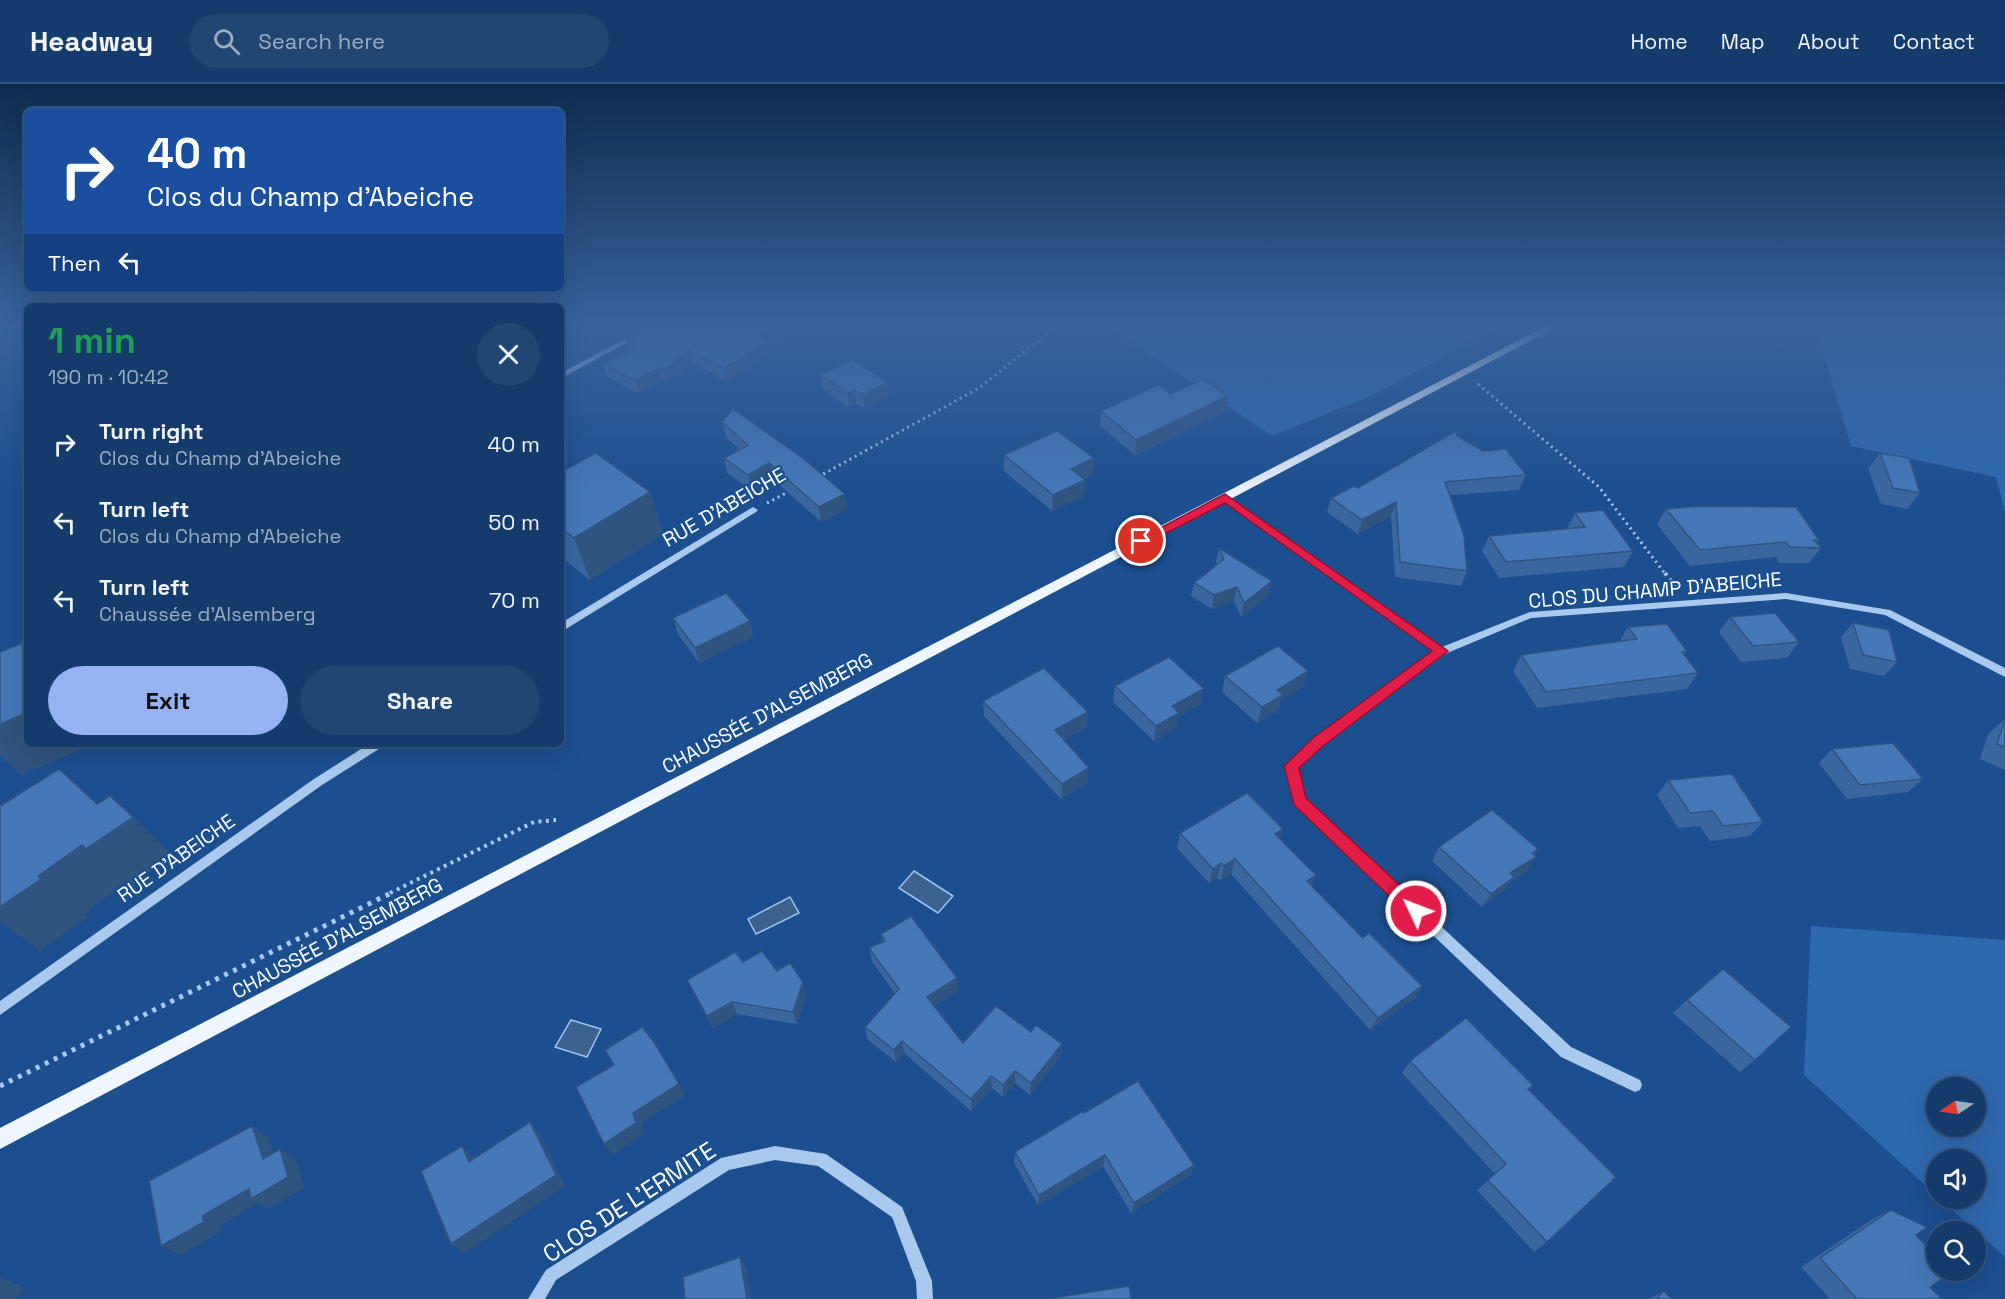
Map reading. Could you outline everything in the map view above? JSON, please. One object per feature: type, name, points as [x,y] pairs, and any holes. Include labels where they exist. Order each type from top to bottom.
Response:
[{"type":"main road","name":"CHAUSSÉE D'ALSEMBERG","points":[[0,1138],[1446,382]]},
{"type":"street","points":[[1225,498],[1441,651]]},
{"type":"street","name":"RUE D'ABEICHE","points":[[564,626],[753,510]]},
{"type":"street","name":"CLOS DU CHAMP D'ABEICHE","points":[[1635,1085],[1566,1052],[1299,801],[1292,766],[1318,742],[1441,651],[1530,615],[1786,596],[1887,612],[2005,673]]},
{"type":"street","name":"RUE D'ABEICHE","points":[[0,1009],[128,915],[318,782],[373,747]]},
{"type":"street","name":"CLOS DE L'ERMITE","points":[[536,1299],[551,1275],[726,1163],[775,1153],[821,1159],[897,1212],[924,1281],[925,1299]]},
{"type":"path","name":"RUE D'ABEICHE","points":[[809,481],[987,382]]},
{"type":"path","points":[[1475,382],[1599,487],[1688,603]]},
{"type":"path","name":"RUE D'ABEICHE","points":[[753,510],[800,486]]},
{"type":"path","points":[[0,1086],[534,822],[561,819]]},
{"type":"shaded area","points":[[1191,382],[1398,382],[1375,394],[1272,436]]},
{"type":"shaded area","points":[[1832,382],[2005,382],[2005,512],[1996,477],[1851,446]]},
{"type":"shaded area","points":[[914,871],[953,896],[938,913],[899,888]]},
{"type":"shaded area","points":[[790,897],[799,913],[756,934],[748,919]]},
{"type":"shaded area","points":[[1811,926],[2005,940],[2005,1257],[1986,1240],[1986,1221],[1965,1221],[1951,1209],[1986,1209],[1986,1149],[1926,1149],[1926,1186],[1804,1075]]},
{"type":"shaded area","points":[[571,1020],[601,1029],[587,1057],[555,1047]]},
{"type":"building","points":[[831,382],[888,382],[863,395],[855,390],[848,393]]},
{"type":"building","points":[[1197,382],[1207,382],[1228,396],[1136,440],[1101,411],[1158,385],[1171,394]]},
{"type":"building","points":[[733,409],[804,459],[845,494],[819,507],[769,463],[748,475],[724,458],[748,445],[722,422]]},
{"type":"building","points":[[1057,431],[1094,458],[1071,469],[1085,480],[1053,495],[1004,455]]},
{"type":"building","points":[[1456,431],[1457,436],[1483,451],[1506,449],[1526,475],[1445,482],[1464,535],[1467,571],[1400,562],[1396,502],[1362,520],[1331,498],[1354,486],[1358,488]]},
{"type":"building","points":[[596,453],[650,492],[574,538],[564,530],[564,470]]},
{"type":"building","points":[[1880,453],[1909,458],[1920,493],[1893,488]]},
{"type":"building","points":[[1699,506],[1796,507],[1819,540],[1814,540],[1821,548],[1790,547],[1786,542],[1700,550],[1666,509]]},
{"type":"building","points":[[1603,510],[1633,551],[1506,562],[1489,536],[1585,527],[1575,513]]},
{"type":"building","points":[[1219,548],[1272,581],[1244,603],[1237,587],[1214,595],[1194,583],[1224,559]]},
{"type":"building","points":[[726,593],[750,621],[695,648],[673,618]]},
{"type":"building","points":[[1775,613],[1799,642],[1753,646],[1730,617]]},
{"type":"building","points":[[1853,623],[1889,630],[1897,662],[1863,655]]},
{"type":"building","points":[[1667,624],[1687,651],[1682,652],[1698,673],[1546,692],[1521,655],[1637,639],[1628,627]]},
{"type":"building","points":[[24,642],[24,714],[0,724],[0,652]]},
{"type":"building","points":[[1278,646],[1308,671],[1277,690],[1283,695],[1262,707],[1225,676]]},
{"type":"building","points":[[1169,657],[1204,689],[1172,706],[1179,713],[1156,726],[1115,686]]},
{"type":"building","points":[[1044,668],[1088,712],[1055,730],[1089,768],[1062,784],[983,701]]},
{"type":"building","points":[[2005,719],[2005,747],[1997,744]]},
{"type":"building","points":[[1893,743],[1923,779],[1860,785],[1832,749]]},
{"type":"building","points":[[59,769],[97,804],[110,796],[133,817],[86,849],[82,845],[38,876],[41,879],[0,907],[0,806]]},
{"type":"building","points":[[1732,774],[1763,822],[1723,826],[1713,811],[1690,813],[1668,780]]},
{"type":"building","points":[[1247,793],[1283,829],[1275,834],[1316,875],[1307,881],[1363,938],[1369,933],[1422,986],[1378,1018],[1235,859],[1224,866],[1221,863],[1213,869],[1180,833]]},
{"type":"building","points":[[1492,810],[1538,849],[1532,853],[1536,857],[1510,873],[1514,877],[1491,894],[1439,847]]},
{"type":"building","points":[[911,916],[957,978],[927,997],[963,1043],[996,1006],[1031,1032],[1036,1025],[1062,1044],[1031,1083],[1015,1071],[1003,1085],[991,1076],[971,1099],[902,1041],[894,1050],[865,1027],[899,989],[869,948],[885,941],[881,934]]},
{"type":"building","points":[[762,951],[777,971],[790,963],[803,982],[793,1012],[732,1002],[707,1016],[687,980],[735,952],[743,962]]},
{"type":"building","points":[[1723,969],[1791,1027],[1755,1060],[1687,1000]]},
{"type":"building","points":[[1466,1018],[1533,1085],[1528,1089],[1616,1177],[1547,1242],[1488,1180],[1506,1164],[1410,1061]]},
{"type":"building","points":[[642,1027],[654,1042],[679,1084],[633,1113],[636,1123],[604,1144],[576,1087],[614,1065],[605,1050]]},
{"type":"building","points":[[1138,1081],[1194,1165],[1134,1203],[1105,1155],[1039,1195],[1015,1152]]},
{"type":"building","points":[[530,1122],[556,1175],[451,1244],[421,1171],[462,1146],[469,1162]]},
{"type":"building","points":[[252,1126],[263,1159],[280,1149],[288,1177],[251,1199],[249,1189],[202,1216],[204,1222],[161,1246],[149,1181]]},
{"type":"building","points":[[1891,1210],[1926,1227],[1916,1235],[1926,1246],[1926,1281],[1939,1281],[1930,1287],[1942,1299],[1857,1299],[1820,1258]]},
{"type":"building","points":[[740,1257],[747,1299],[685,1299],[683,1277]]},
{"type":"building","points":[[1129,1286],[1131,1299],[1046,1299]]},
{"type":"building","points":[[1664,1291],[1672,1299],[1656,1299]]},
{"type":"route","points":[[1141,541],[1225,498],[1441,651],[1318,742],[1292,766],[1299,801],[1416,911]]}]
